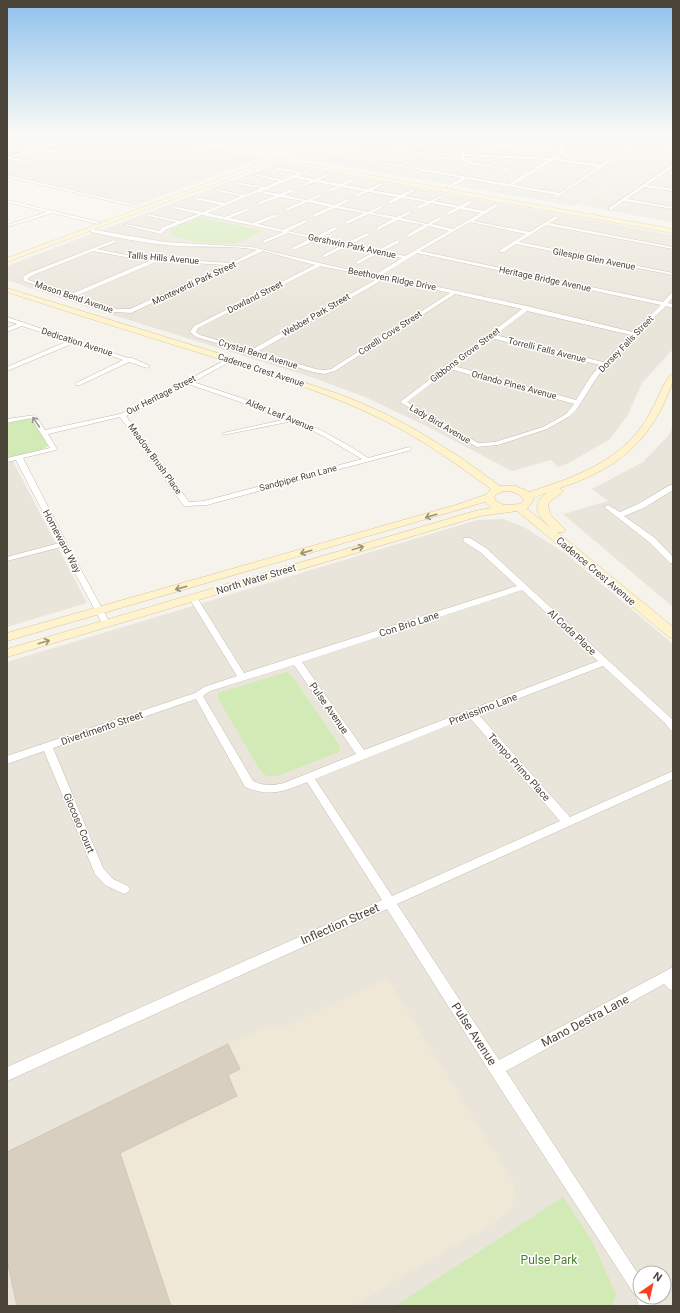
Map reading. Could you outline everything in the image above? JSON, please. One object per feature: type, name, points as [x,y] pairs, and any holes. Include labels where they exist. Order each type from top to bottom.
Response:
[{"type":"street","points":[[94,196],[140,207]]},
{"type":"street","points":[[7,260],[24,251],[79,229],[95,226],[109,218],[168,196]]},
{"type":"street","points":[[7,255],[24,251],[176,196]]},
{"type":"street","points":[[126,224],[161,233],[162,229],[244,196]]},
{"type":"street","points":[[258,204],[276,196]]},
{"type":"street","points":[[285,196],[453,230]]},
{"type":"street","points":[[286,210],[318,196]]},
{"type":"street","points":[[389,202],[400,196]]},
{"type":"street","points":[[402,196],[485,212]]},
{"type":"street","points":[[418,208],[441,196]]},
{"type":"street","points":[[484,196],[673,230]]},
{"type":"street","points":[[508,196],[673,226]]},
{"type":"street","points":[[610,209],[629,196]]},
{"type":"street","points":[[195,198],[224,204]]},
{"type":"street","points":[[314,216],[348,200]]},
{"type":"street","points":[[623,200],[673,208]]},
{"type":"street","name":"Beethoven Ridge Drive","points":[[7,201],[52,212],[95,226],[93,231],[122,238],[188,245],[236,247],[262,250],[320,264],[377,276],[389,277],[527,308],[635,334]]},
{"type":"street","points":[[448,214],[471,201]]},
{"type":"street","points":[[377,276],[497,205]]},
{"type":"street","name":"Gershwin Park Avenue","points":[[174,206],[407,258]]},
{"type":"street","points":[[347,223],[381,207]]},
{"type":"street","points":[[226,218],[248,209]]},
{"type":"street","points":[[8,226],[52,212]]},
{"type":"street","points":[[378,229],[410,212]]},
{"type":"street","points":[[150,215],[180,222]]},
{"type":"street","points":[[254,224],[276,215]]},
{"type":"street","points":[[502,251],[556,216]]},
{"type":"street","points":[[409,236],[440,218]]},
{"type":"street","points":[[264,242],[305,221]]},
{"type":"street","points":[[469,221],[530,233]]},
{"type":"street","points":[[545,224],[673,248]]},
{"type":"street","points":[[294,249],[335,228]]},
{"type":"street","points":[[325,256],[367,234]]},
{"type":"street","points":[[94,250],[114,241]]},
{"type":"street","points":[[358,264],[398,241]]},
{"type":"street","name":"Gilespie Glen Avenue","points":[[514,243],[673,274]]},
{"type":"street","name":"Tallis Hills Avenue","points":[[94,250],[136,258],[233,264]]},
{"type":"street","name":"Mason Bend Avenue","points":[[94,250],[31,274],[25,278],[26,281],[124,312]]},
{"type":"street","name":"Monteverdi Park Street","points":[[124,312],[131,311],[262,250]]},
{"type":"street","name":"Heritage Bridge Avenue","points":[[417,252],[673,306]]},
{"type":"street","points":[[71,296],[158,260]]},
{"type":"street","name":"Dowland Street","points":[[193,332],[196,327],[320,264]]},
{"type":"street","name":"Webber Park Street","points":[[252,352],[377,281],[377,276]]},
{"type":"street","name":"Cadence Crest Avenue","points":[[7,290],[311,386],[373,411],[430,442],[498,489]]},
{"type":"street","name":"Corelli Cove Street","points":[[324,372],[333,370],[455,292]]},
{"type":"street","name":"Dorsey Falls Street","points":[[477,445],[496,444],[545,428],[568,415],[579,403],[592,379],[604,364],[664,304],[673,292]]},
{"type":"street","name":"Gibbons Grove Street","points":[[403,402],[527,308]]},
{"type":"street","name":"Dedication Avenue","points":[[7,319],[130,359],[147,366]]},
{"type":"street","points":[[7,330],[22,324]]},
{"type":"street","name":"Crystal Bend Avenue","points":[[193,332],[198,336],[315,371],[324,372]]},
{"type":"street","name":"Torrelli Falls Avenue","points":[[490,336],[604,364]]},
{"type":"street","points":[[7,370],[74,341]]},
{"type":"street","points":[[78,384],[130,359]]},
{"type":"street","name":"Our Heritage Street","points":[[43,433],[122,415],[151,402],[228,360]]},
{"type":"street","name":"Orlando Pines Avenue","points":[[449,368],[579,403]]},
{"type":"street","points":[[599,574],[598,563],[551,522],[541,508],[542,502],[547,497],[564,489],[630,447],[641,435],[651,419],[662,395],[673,377]]},
{"type":"street","name":"Alder Leaf Avenue","points":[[187,382],[294,419],[352,449],[367,460]]},
{"type":"street","name":"Lady Bird Avenue","points":[[403,402],[477,445]]},
{"type":"street","name":"Meadow Brush Place","points":[[122,415],[187,504]]},
{"type":"street","points":[[7,421],[33,416],[54,449],[7,460]]},
{"type":"street","points":[[225,434],[294,419]]},
{"type":"street","name":"Sandpiper Run Lane","points":[[187,504],[204,503],[409,449]]},
{"type":"street","name":"Homeward Way","points":[[19,458],[106,623]]},
{"type":"street","points":[[528,496],[580,478]]},
{"type":"street","points":[[620,515],[641,506],[673,487]]},
{"type":"street","points":[[505,509],[495,505],[489,500],[490,493],[498,489],[512,489],[518,490],[528,496]]},
{"type":"street","points":[[520,508],[528,503],[528,496]]},
{"type":"street","name":"North Water Street","points":[[7,637],[453,510],[489,497]]},
{"type":"street","points":[[608,507],[652,540],[673,562]]},
{"type":"street","name":"Cadence Crest Avenue","points":[[520,508],[673,634]]},
{"type":"street","name":"North Water Street","points":[[7,653],[484,512],[520,508]]},
{"type":"street","name":"Al Coda Place","points":[[467,540],[483,550],[669,721],[673,728]]},
{"type":"street","points":[[7,559],[63,544]]},
{"type":"street","name":"Con Brio Lane","points":[[296,661],[523,587]]},
{"type":"street","points":[[193,598],[242,677]]},
{"type":"street","points":[[296,661],[207,689],[198,695],[249,784],[258,789],[269,791],[310,777],[362,755]]},
{"type":"street","name":"Pulse Avenue","points":[[296,661],[362,755]]},
{"type":"street","name":"Pretissimo Lane","points":[[362,755],[604,662]]},
{"type":"street","name":"Divertimento Street","points":[[7,760],[198,695]]},
{"type":"street","name":"Tempo Primo Place","points":[[471,713],[567,821]]},
{"type":"street","name":"Giocoso Court","points":[[47,746],[99,871],[109,882],[124,889]]},
{"type":"street","name":"Inflection Street","points":[[7,1074],[567,821],[673,775]]},
{"type":"street","name":"Pulse Avenue","points":[[310,777],[632,1279]]},
{"type":"street","name":"Mano Destra Lane","points":[[496,1069],[671,978]]},
{"type":"shaded area","points":[[104,196],[159,196],[139,204]]},
{"type":"shaded area","points":[[191,196],[461,196],[673,235],[673,349],[642,383],[627,416],[610,439],[567,464],[558,467],[551,460],[512,471],[426,426],[365,397],[314,378],[78,304],[7,280],[7,266]]},
{"type":"shaded area","points":[[517,196],[590,196],[577,205],[567,205]]},
{"type":"shaded area","points":[[591,196],[673,196],[673,222],[579,205]]},
{"type":"shaded area","points":[[673,425],[673,607],[563,514],[608,501],[592,489],[643,462],[669,435]]},
{"type":"shaded area","points":[[7,450],[87,603],[7,627]]},
{"type":"shaded area","points":[[503,519],[524,527],[566,554],[673,644],[673,1306],[7,1306],[7,662],[477,520]]},
{"type":"shaded area","points":[[387,978],[513,1182],[516,1196],[511,1208],[498,1220],[353,1306],[171,1306],[120,1153],[237,1096],[228,1075],[240,1068],[228,1044],[275,1024],[281,1029]]},
{"type":"green space","points":[[200,217],[264,231],[235,244],[197,242],[171,236],[170,229]]},
{"type":"green space","points":[[25,419],[34,420],[48,446],[39,451],[7,458],[7,423]]},
{"type":"green space","points":[[287,672],[292,676],[340,746],[339,752],[277,776],[267,776],[262,773],[218,699],[218,693]]},
{"type":"green space","name":"Pulse Park","points":[[563,1197],[592,1241],[616,1294],[612,1306],[395,1306]]},
{"type":"building","points":[[228,1044],[240,1069],[228,1075],[237,1096],[120,1153],[171,1306],[17,1306],[7,1260],[7,1152]]}]
